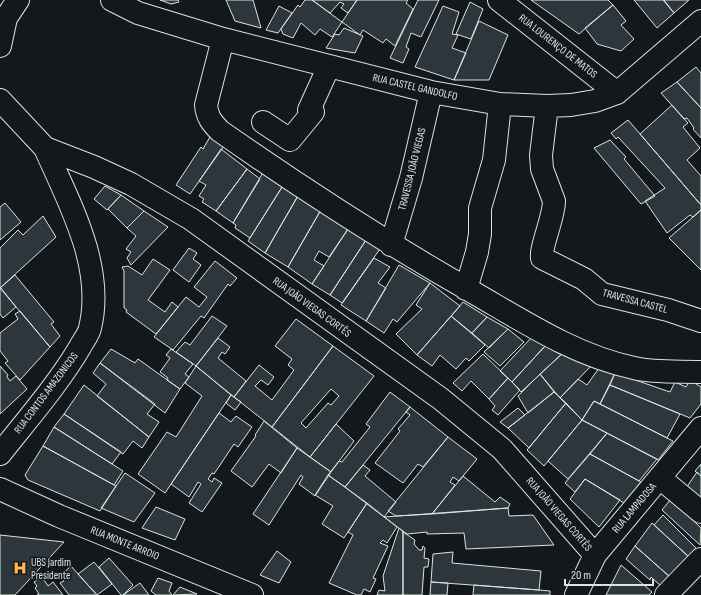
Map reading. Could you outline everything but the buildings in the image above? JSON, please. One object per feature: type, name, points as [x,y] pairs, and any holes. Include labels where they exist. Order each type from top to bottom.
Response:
[{"type":"street","points":[[0,46],[6,18],[18,0]]},
{"type":"street","name":"RUA CASTEL GANDOLFO","points":[[112,0],[138,13],[223,39],[431,92],[500,104],[547,106],[571,105],[595,101],[617,93],[701,22]]},
{"type":"street","name":"RUA LOURENÇO DE MATOS","points":[[499,0],[617,93]]},
{"type":"street","points":[[223,39],[206,105],[207,114],[211,122],[220,131],[299,186],[391,245],[546,335],[599,357],[635,368],[701,372]]},
{"type":"street","points":[[263,122],[290,140],[313,112],[309,110],[329,66]]},
{"type":"street","name":"TRAVESSA JOÃO VIEGAS","points":[[391,245],[411,178],[431,92]]},
{"type":"street","name":"RUA JOÃO VIEGAS CORTÊS","points":[[0,100],[45,148],[94,166],[131,184],[191,219],[441,398],[502,450],[595,555]]},
{"type":"street","points":[[466,289],[477,252],[480,234],[480,208],[494,160],[500,104]]},
{"type":"street","name":"TRAVESSA CASTEL","points":[[547,106],[541,155],[542,169],[554,200],[554,206],[553,217],[542,252],[542,258],[584,279],[602,294],[668,310],[701,321]]},
{"type":"street","name":"RUA CONTOS AMAZONICOS","points":[[0,454],[73,360],[90,329],[93,305],[92,276],[84,240],[45,148]]},
{"type":"street","name":"RUA LAMPADOSA","points":[[576,595],[595,555],[701,428]]},
{"type":"street","points":[[660,478],[701,512]]},
{"type":"street","name":"RUA MONTE ARROIO","points":[[0,488],[59,516],[252,595]]},
{"type":"street","points":[[666,595],[701,559]]},
{"type":"place","name":"UBS Jardim Presidente","points":[[20,568]]}]
